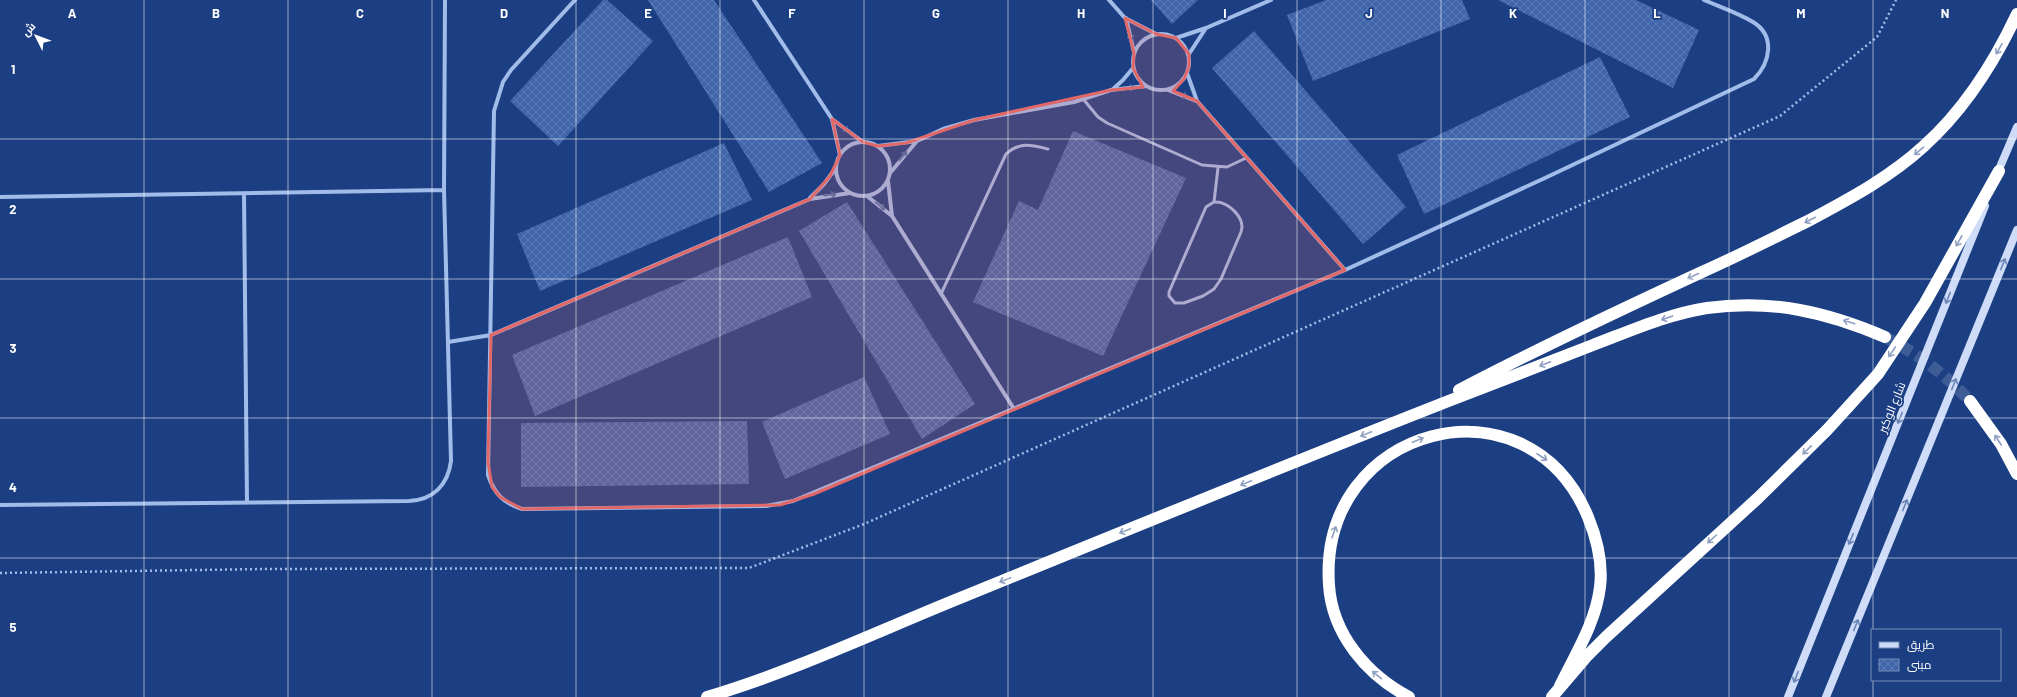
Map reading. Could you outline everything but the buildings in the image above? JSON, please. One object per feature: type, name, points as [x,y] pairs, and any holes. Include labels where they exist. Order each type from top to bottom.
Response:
[{"type":"highway","points":[[1402,419],[1552,341],[1756,247],[1855,197],[1893,173],[1925,146],[1962,106],[1986,71],[2017,14]]},
{"type":"highway","points":[[1552,697],[1560,686],[1611,632],[1758,498],[1827,430],[1878,374],[1925,303],[1999,170]]},
{"type":"highway","points":[[707,697],[785,671],[963,596],[1402,419],[1631,330],[1678,314],[1708,308],[1745,305],[1777,306],[1814,312],[1852,322],[1885,337]]},
{"type":"highway","points":[[1970,401],[2001,444],[2017,474]]},
{"type":"highway","points":[[1409,697],[1395,690],[1372,671],[1352,649],[1338,623],[1329,586],[1328,566],[1332,538],[1342,510],[1360,479],[1389,454],[1421,438],[1456,432],[1496,435],[1525,446],[1547,461],[1571,484],[1582,503],[1594,531],[1600,559],[1600,587],[1592,617],[1560,686]]},
{"type":"main road","name":"شارع الوكير","points":[[1788,697],[2017,127]]},
{"type":"main road","points":[[1826,697],[2017,230]]},
{"type":"street","points":[[0,505],[409,501],[427,498],[435,493],[446,479],[451,461],[444,190],[445,0]]},
{"type":"street","points":[[575,0],[511,70],[498,96],[493,126],[488,475],[492,487],[500,497],[510,505],[522,510],[749,507],[780,505],[814,494],[1345,270],[1545,178],[1754,79],[1762,71],[1767,61],[1769,50],[1767,40],[1761,30],[1753,23],[1704,0]]},
{"type":"street","points":[[754,0],[832,119],[863,142],[878,146],[917,141],[943,129],[974,120],[1084,100],[1111,90],[1146,86]]},
{"type":"street","points":[[1109,0],[1125,18],[1156,34],[1163,34],[1176,38],[1181,42],[1189,54]]},
{"type":"street","points":[[1176,38],[1206,28],[1271,0]]},
{"type":"street","points":[[1125,18],[1134,53],[1133,68],[1140,82],[1152,90],[1168,90],[1197,102]]},
{"type":"street","points":[[1168,90],[1179,84],[1187,74],[1189,67],[1189,54],[1206,28]]},
{"type":"street","points":[[1134,53],[1143,41],[1156,34]]},
{"type":"street","points":[[1111,90],[1123,80],[1133,68]]},
{"type":"street","points":[[1187,74],[1197,102],[1345,270]]},
{"type":"street","points":[[832,119],[840,155]]},
{"type":"street","points":[[890,173],[905,153],[917,141]]},
{"type":"street","points":[[810,199],[836,168],[840,155],[849,145],[863,142]]},
{"type":"street","points":[[867,196],[880,191],[888,180],[890,173],[889,161],[883,150],[878,146]]},
{"type":"street","points":[[836,168],[838,180],[850,193]]},
{"type":"street","points":[[888,180],[892,216]]},
{"type":"street","points":[[0,197],[444,190]]},
{"type":"street","points":[[448,342],[491,335],[810,199],[850,193],[867,196],[892,216],[1014,409]]},
{"type":"street","points":[[244,194],[247,502]]},
{"type":"lane","points":[[1084,100],[1098,117],[1117,129],[1197,163],[1218,168],[1232,166],[1246,158]]},
{"type":"lane","points":[[942,294],[1006,154],[1017,146],[1024,144],[1048,149]]},
{"type":"lane","points":[[1214,202],[1218,168]]},
{"type":"lane","points":[[1214,202],[1223,203],[1240,218],[1242,225],[1241,232],[1221,279],[1214,289],[1190,301],[1180,304],[1175,303],[1169,296],[1169,292],[1206,207],[1214,202]]},
{"type":"path","points":[[0,573],[264,569],[749,568],[864,524],[1780,116],[1877,37],[1896,0]]},
{"type":"highlighted area","points":[[1125,18],[1156,34],[1176,38],[1189,54],[1189,67],[1184,79],[1173,91],[1197,101],[1345,270],[814,494],[780,505],[522,509],[500,497],[492,487],[488,462],[491,335],[810,199],[830,176],[840,155],[832,119],[863,142],[878,146],[906,143],[974,120],[1111,90],[1143,87],[1133,68],[1134,53]]},
{"type":"tunnel","points":[[1885,337],[1909,351],[1941,373],[1970,401]]}]
